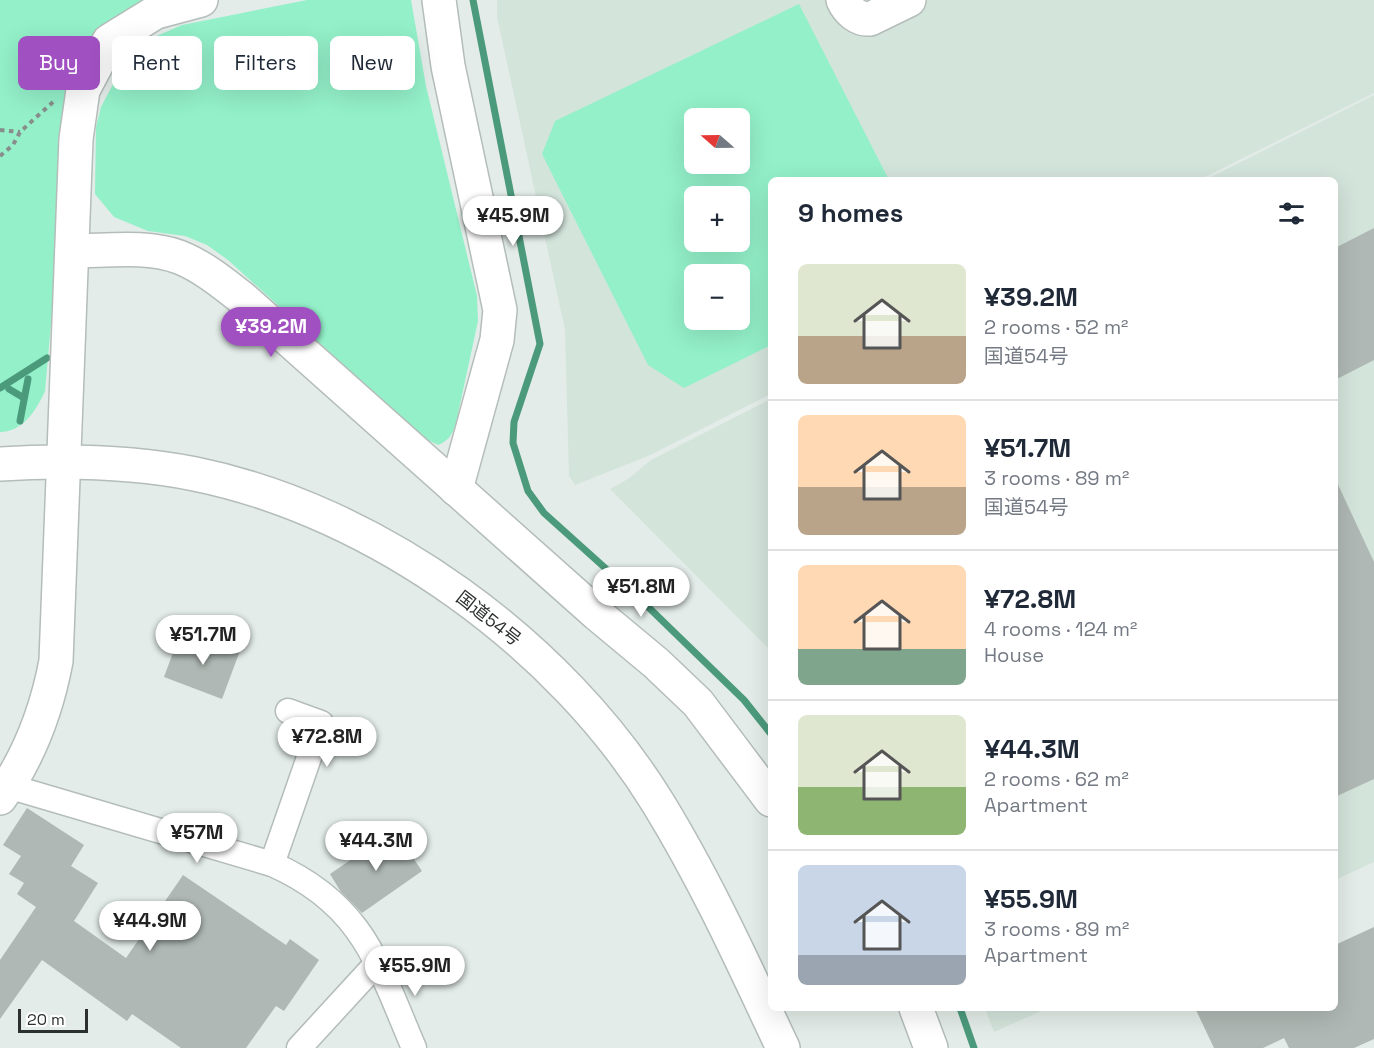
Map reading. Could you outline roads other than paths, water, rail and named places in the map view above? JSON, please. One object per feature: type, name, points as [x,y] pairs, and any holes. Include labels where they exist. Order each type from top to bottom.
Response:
[{"type":"main road","points":[[3,788],[30,744],[42,714],[56,661],[76,139],[83,90],[109,41],[156,12],[201,0]]},
{"type":"main road","points":[[439,0],[448,66],[500,310],[497,340],[456,489]]},
{"type":"main road","points":[[843,0],[850,11],[865,19],[870,19],[909,0]]},
{"type":"main road","points":[[72,251],[133,250],[179,257],[209,274],[242,298],[656,663],[698,703],[768,796]]},
{"type":"main road","name":"国道54号","points":[[0,464],[65,460],[150,466],[205,477],[276,497],[355,532],[399,555],[486,613],[521,642],[569,689],[619,748],[657,801],[692,862],[783,1048]]},
{"type":"main road","points":[[917,1011],[931,1048]]},
{"type":"street","points":[[272,864],[321,723],[288,711]]},
{"type":"street","points":[[3,788],[272,864],[311,884],[330,899],[365,939],[378,962],[414,1048]]},
{"type":"street","points":[[299,1048],[378,962]]},
{"type":"waterway","points":[[473,0],[540,344],[514,422],[513,443],[528,491],[544,513],[643,602],[744,700],[768,730]]},
{"type":"waterway","points":[[0,388],[47,358]]},
{"type":"waterway","points":[[20,421],[28,379]]},
{"type":"waterway","points":[[9,389],[24,398]]},
{"type":"waterway","points":[[961,1011],[974,1048]]}]
